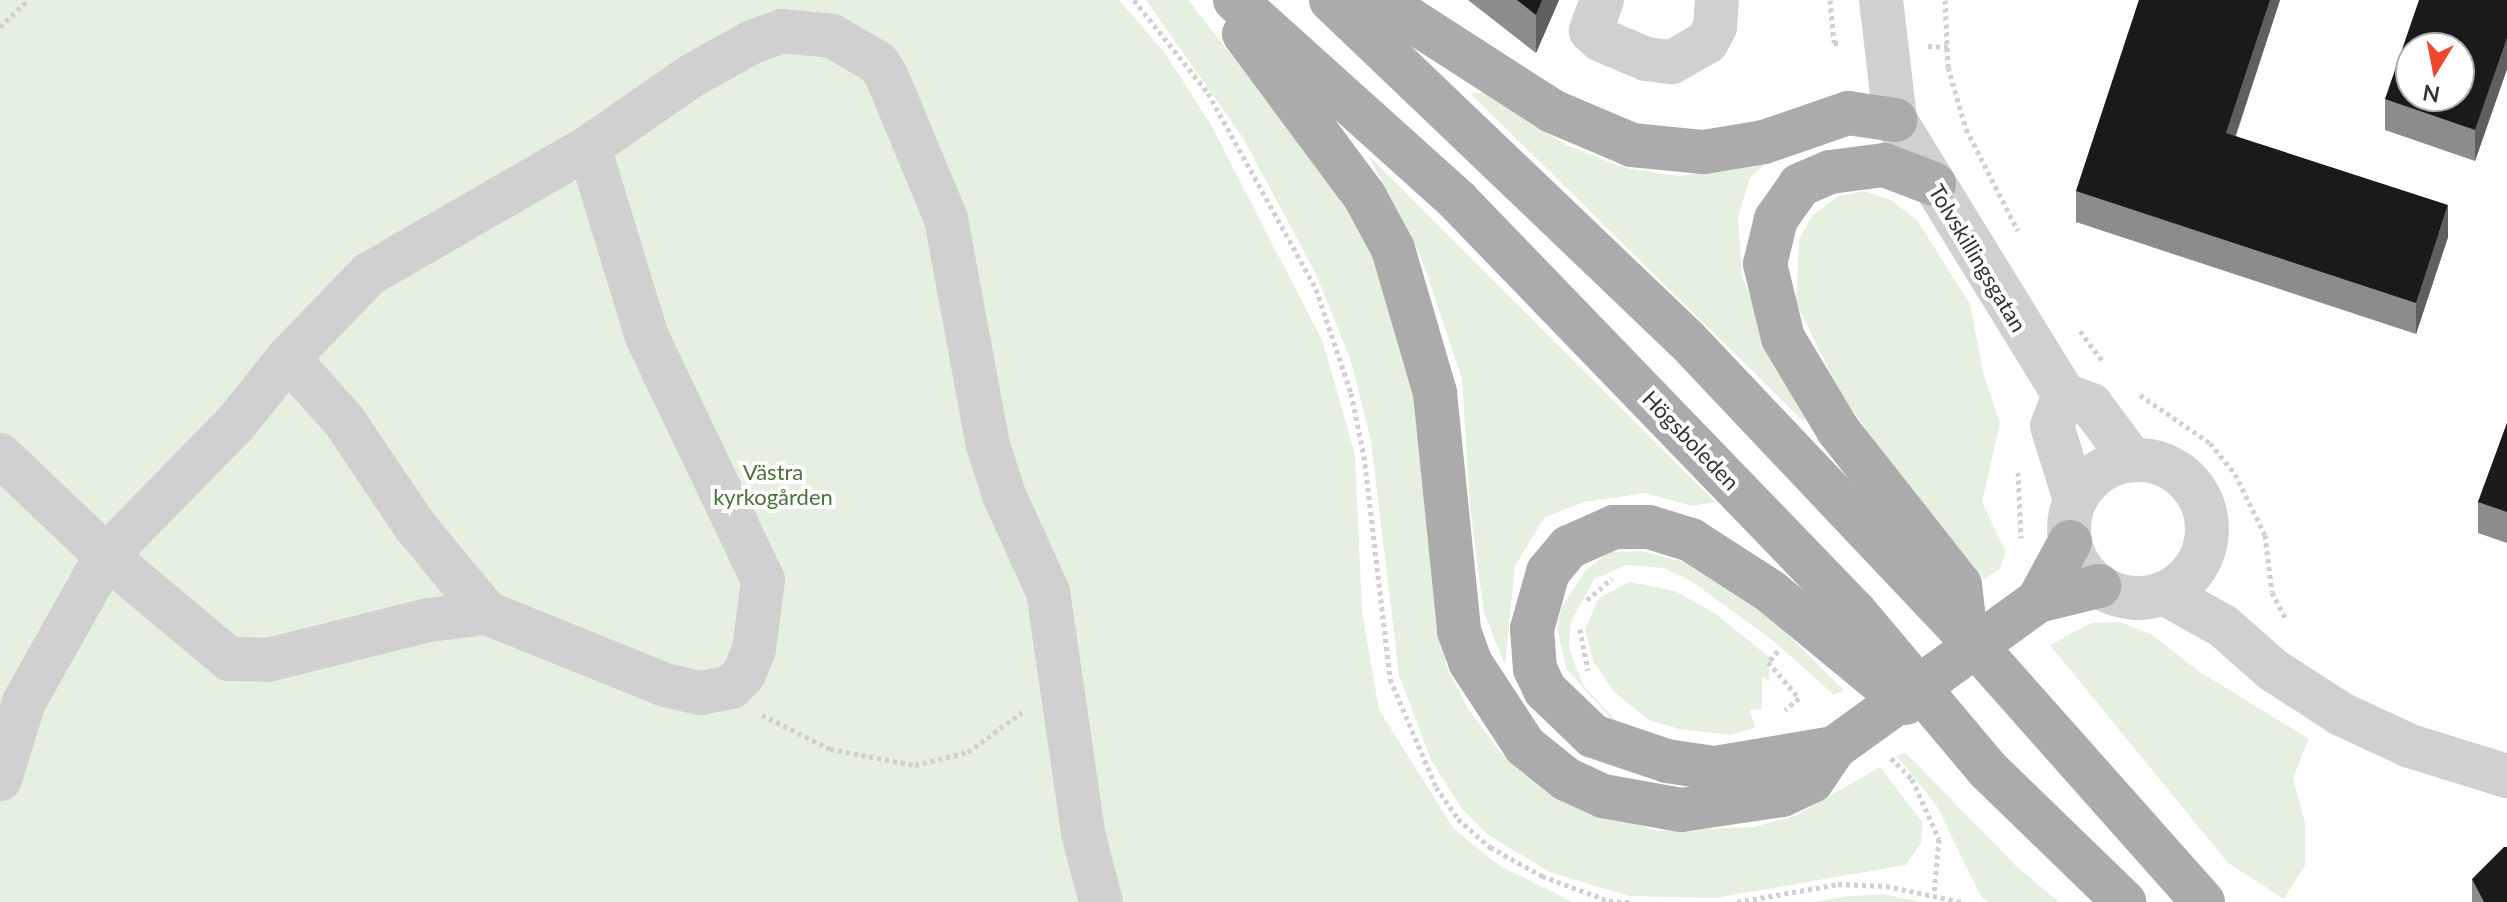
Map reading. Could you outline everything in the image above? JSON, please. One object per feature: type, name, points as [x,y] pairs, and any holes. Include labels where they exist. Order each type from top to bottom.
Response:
[{"type":"main road","points":[[1218,0],[1365,197],[1393,249],[1435,393],[1459,631],[1470,662],[1525,746],[1566,779],[1603,796],[1681,810],[1782,795],[1812,781],[1834,748],[2038,601],[2099,586]]},
{"type":"main road","name":"Högsboleden","points":[[1235,0],[1458,201],[1855,612],[1988,770],[2124,902]]},
{"type":"main road","points":[[1331,0],[1686,339],[1966,635],[2203,902]]},
{"type":"main road","points":[[1380,0],[1552,111],[1632,145],[1704,152],[1764,142],[1848,113],[1895,120]]},
{"type":"main road","points":[[1934,184],[1884,165],[1830,172],[1800,185],[1776,219],[1765,264],[1783,338],[1838,430],[1960,585],[1966,635]]},
{"type":"main road","points":[[2038,601],[2073,521]]},
{"type":"main road","points":[[1834,748],[1714,768],[1667,761],[1593,736],[1545,690],[1535,669],[1532,629],[1548,572],[1569,547],[1614,527],[1649,527],[1691,540],[1770,591],[1988,770]]},
{"type":"street","points":[[1602,0],[1591,31],[1601,40],[1646,59],[1672,62],[1707,42],[1715,27],[1717,0]]},
{"type":"street","points":[[1881,0],[1895,120]]},
{"type":"street","points":[[0,779],[24,702],[106,556],[237,422],[288,358],[369,274],[589,147],[700,70],[782,31],[832,36],[878,63],[887,77],[946,219],[988,445],[1004,495],[1048,592],[1083,833],[1101,902]]},
{"type":"street","name":"Tolvskillingsgatan","points":[[1895,120],[2064,395],[2091,405],[2132,460]]},
{"type":"street","points":[[288,358],[345,422],[415,526],[487,613],[665,685],[701,693],[731,687],[754,649],[763,580],[647,337],[589,147]]},
{"type":"street","points":[[2064,395],[2052,426],[2073,521],[2079,565],[2099,586],[2131,598],[2179,580],[2207,526],[2197,494],[2170,468],[2132,460],[2098,472],[2073,521]]},
{"type":"street","points":[[0,455],[106,556],[229,659],[268,660],[429,620],[487,613]]},
{"type":"street","points":[[2179,580],[2223,626],[2273,670],[2341,714],[2410,746],[2507,776]]},
{"type":"path","points":[[0,27],[28,0]]},
{"type":"path","points":[[1134,0],[1208,93],[1316,289],[1351,393],[1364,456],[1390,679],[1436,787],[1458,819],[1490,847],[1542,876],[1609,901],[1631,902]]},
{"type":"path","points":[[1945,0],[1948,67],[1966,129],[2023,240]]},
{"type":"path","points":[[2077,328],[2105,365]]},
{"type":"path","points":[[2128,386],[2210,443],[2235,474],[2265,535],[2272,592],[2287,623]]},
{"type":"path","points":[[1583,611],[1596,589],[1620,573]]},
{"type":"path","points":[[1579,622],[1590,675]]},
{"type":"path","points":[[1768,642],[1778,650],[1768,662],[1799,698],[1791,708]]},
{"type":"path","points":[[731,687],[765,718],[807,739],[900,765],[957,758],[1020,712]]},
{"type":"path","points":[[1737,902],[1838,884],[1886,886],[1962,902]]},
{"type":"green space","name":"Västra kyrkogården","points":[[0,0],[1119,0],[1165,53],[1210,123],[1323,342],[1355,455],[1362,611],[1379,710],[1454,829],[1500,866],[1573,902],[0,902]]},
{"type":"green space","points":[[1146,0],[1188,0],[1319,166],[1379,263],[1419,415],[1446,665],[1467,707],[1500,752],[1566,804],[1658,831],[1753,827],[1795,816],[1880,767],[1923,823],[1921,843],[1906,865],[1715,898],[1629,896],[1549,872],[1487,834],[1462,809],[1431,760],[1399,675],[1371,441],[1351,361],[1315,272],[1243,138]]},
{"type":"green space","points":[[1486,92],[1566,145],[1625,168],[1679,176],[1738,165],[1782,148],[1750,178],[1738,217],[1742,275],[1766,337],[1811,413],[1803,421],[1470,93]]},
{"type":"green space","points":[[1368,155],[1715,502],[1692,506],[1646,493],[1584,502],[1544,518],[1515,566],[1505,665],[1484,613],[1470,507],[1462,379],[1421,257]]},
{"type":"green space","points":[[1864,191],[1891,200],[1917,220],[1970,304],[1983,373],[2000,423],[1982,502],[2006,552],[2000,569],[1984,579],[1898,476],[1839,390],[1796,303],[1799,240],[1812,216],[1837,197]]},
{"type":"green space","points":[[1641,551],[1696,565],[1770,617],[1844,690],[1834,695],[1771,639],[1691,581],[1664,568],[1626,565],[1594,579],[1571,622],[1569,647],[1584,686],[1620,725],[1614,722],[1567,670],[1557,629],[1561,608],[1586,570],[1609,552]]},
{"type":"green space","points":[[1630,582],[1675,591],[1716,614],[1769,657],[1769,681],[1762,676],[1762,709],[1750,710],[1755,728],[1730,735],[1679,729],[1649,720],[1615,693],[1593,661],[1585,629],[1599,598]]},
{"type":"green space","points":[[2120,622],[2151,634],[2200,672],[2309,739],[2293,778],[2305,823],[2305,865],[2284,899],[2228,863],[2050,645],[2091,623]]},
{"type":"green space","points":[[1906,753],[2018,868],[2059,902],[1989,902],[1981,896],[1936,805],[1897,756]]},
{"type":"green space","points":[[1883,894],[1922,902],[1813,902],[1849,896]]},
{"type":"building","points":[[1517,0],[1542,0],[1536,15]]},
{"type":"building","points":[[2139,0],[2270,0],[2226,133],[2448,205],[2416,303],[2076,191]]},
{"type":"building","points":[[2419,0],[2507,0],[2507,38],[2475,130],[2423,112],[2475,112],[2475,32],[2408,32]]},
{"type":"building","points":[[2395,70],[2395,102],[2385,99]]},
{"type":"building","points":[[2507,423],[2507,512],[2478,502]]},
{"type":"building","points":[[2507,847],[2507,902],[2484,902],[2472,879]]}]
